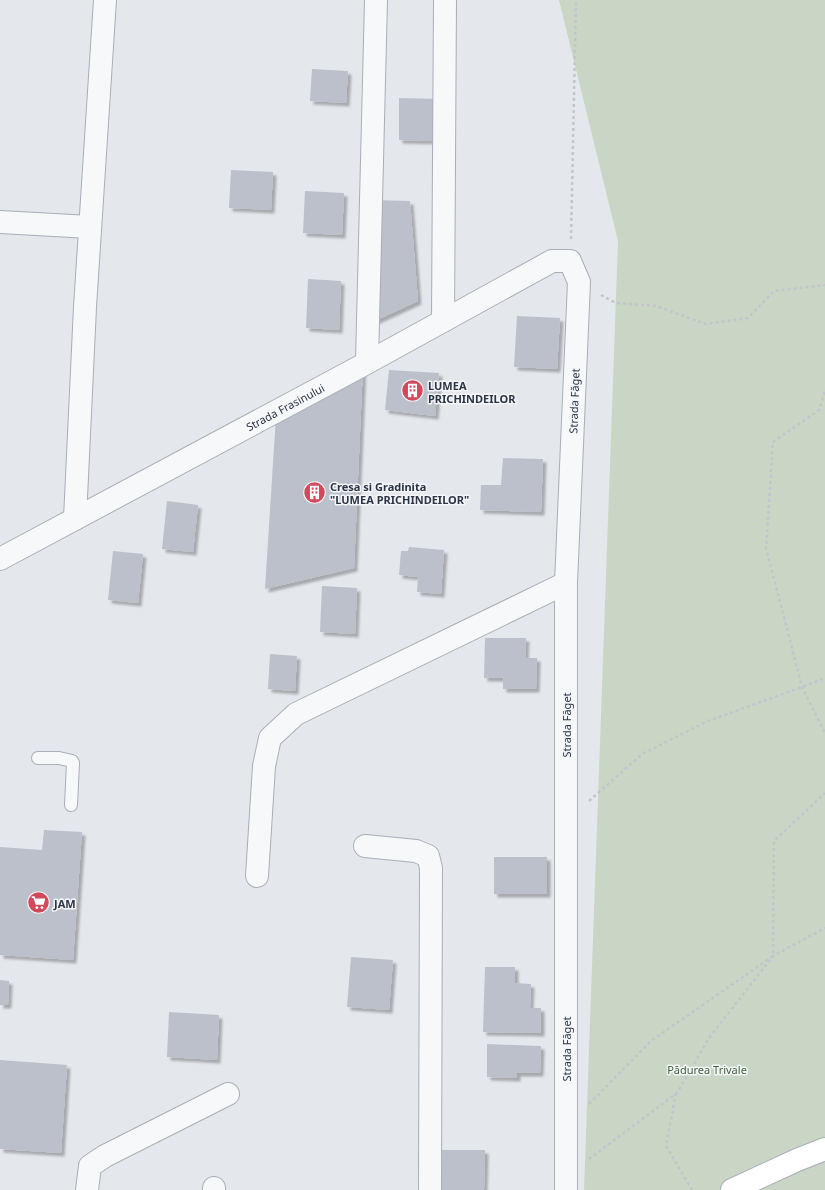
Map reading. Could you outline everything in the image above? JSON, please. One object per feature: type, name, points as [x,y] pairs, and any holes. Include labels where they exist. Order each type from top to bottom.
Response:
[{"type":"main road","points":[[732,1190],[825,1148]]},
{"type":"street","points":[[75,519],[85,307],[106,0]]},
{"type":"street","points":[[367,362],[376,0]]},
{"type":"street","points":[[444,321],[445,0]]},
{"type":"street","points":[[0,222],[90,227]]},
{"type":"street","name":"Strada Frasinului","points":[[0,559],[552,262],[570,262]]},
{"type":"street","name":"Strada Făget","points":[[566,1183],[566,583],[578,282],[570,262]]},
{"type":"street","points":[[257,876],[264,766],[270,738],[296,714],[566,583]]},
{"type":"street","points":[[365,846],[416,851],[428,856],[431,868],[430,1190]]},
{"type":"street","points":[[87,1190],[90,1166],[105,1156],[228,1094]]},
{"type":"lane","points":[[38,758],[59,758],[72,761],[71,806]]},
{"type":"path","points":[[570,262],[576,0]]},
{"type":"path","points":[[578,282],[616,303],[656,306],[706,324],[748,318],[774,291],[825,285]]},
{"type":"path","points":[[825,392],[819,410],[773,442],[766,548],[802,687],[825,733]]},
{"type":"path","points":[[566,822],[642,754],[708,721],[825,678]]},
{"type":"path","points":[[692,1190],[666,1146],[677,1093],[709,1038],[773,956],[774,842],[825,793]]},
{"type":"path","points":[[566,1128],[651,1041],[773,956],[825,928]]},
{"type":"path","points":[[566,1183],[677,1093]]},
{"type":"green space","name":"Pădurea Trivale","points":[[559,0],[825,0],[825,1190],[584,1190],[618,241]]},
{"type":"building","points":[[312,69],[348,71],[346,103],[310,101]]},
{"type":"building","points":[[399,98],[440,99],[439,141],[399,140]]},
{"type":"building","points":[[231,170],[273,172],[271,210],[229,208]]},
{"type":"building","points":[[305,191],[344,193],[342,235],[303,233]]},
{"type":"building","points":[[371,200],[410,201],[418,301],[368,324]]},
{"type":"building","points":[[308,279],[341,281],[339,330],[306,328]]},
{"type":"building","points":[[517,316],[560,318],[557,369],[514,367]]},
{"type":"building","name":"Cresa si Gradinita \"LUMEA PRICHINDEILOR\"","points":[[363,365],[354,568],[265,589],[276,416]]},
{"type":"building","name":"LUMEA PRICHINDEILOR","points":[[389,370],[439,373],[435,416],[385,410]]},
{"type":"building","points":[[503,458],[543,459],[541,512],[480,510],[481,485],[501,485]]},
{"type":"building","points":[[167,501],[198,505],[193,552],[162,549]]},
{"type":"building","points":[[409,547],[444,550],[441,594],[417,592],[418,577],[399,575],[401,551],[408,551]]},
{"type":"building","points":[[113,551],[143,554],[138,603],[108,600]]},
{"type":"building","points":[[322,586],[357,588],[355,634],[320,632]]},
{"type":"building","points":[[485,638],[526,638],[525,658],[537,658],[536,689],[503,689],[503,678],[484,678]]},
{"type":"building","points":[[270,654],[297,656],[295,691],[268,689]]},
{"type":"building","name":"JAM","points":[[44,830],[82,832],[73,960],[0,955],[0,847],[42,850]]},
{"type":"building","points":[[494,857],[547,857],[547,894],[494,894]]},
{"type":"building","points":[[351,957],[393,960],[389,1010],[347,1007]]},
{"type":"building","points":[[485,967],[515,967],[515,983],[531,984],[530,1008],[541,1008],[541,1033],[483,1032]]},
{"type":"building","points":[[0,980],[9,981],[8,1005],[0,1005]]},
{"type":"building","points":[[169,1012],[219,1015],[217,1060],[167,1057]]},
{"type":"building","points":[[487,1044],[541,1046],[540,1073],[517,1073],[517,1078],[487,1077]]},
{"type":"building","points":[[0,1060],[67,1065],[61,1153],[0,1149]]},
{"type":"building","points":[[438,1150],[485,1150],[484,1190],[437,1190]]},
{"type":"place","name":"LUMEA PRICHINDEILOR","points":[[412,391]]},
{"type":"place","name":"Cresa si Gradinita \"LUMEA PRICHINDEILOR\"","points":[[314,492]]},
{"type":"place","name":"JAM","points":[[38,903]]}]
